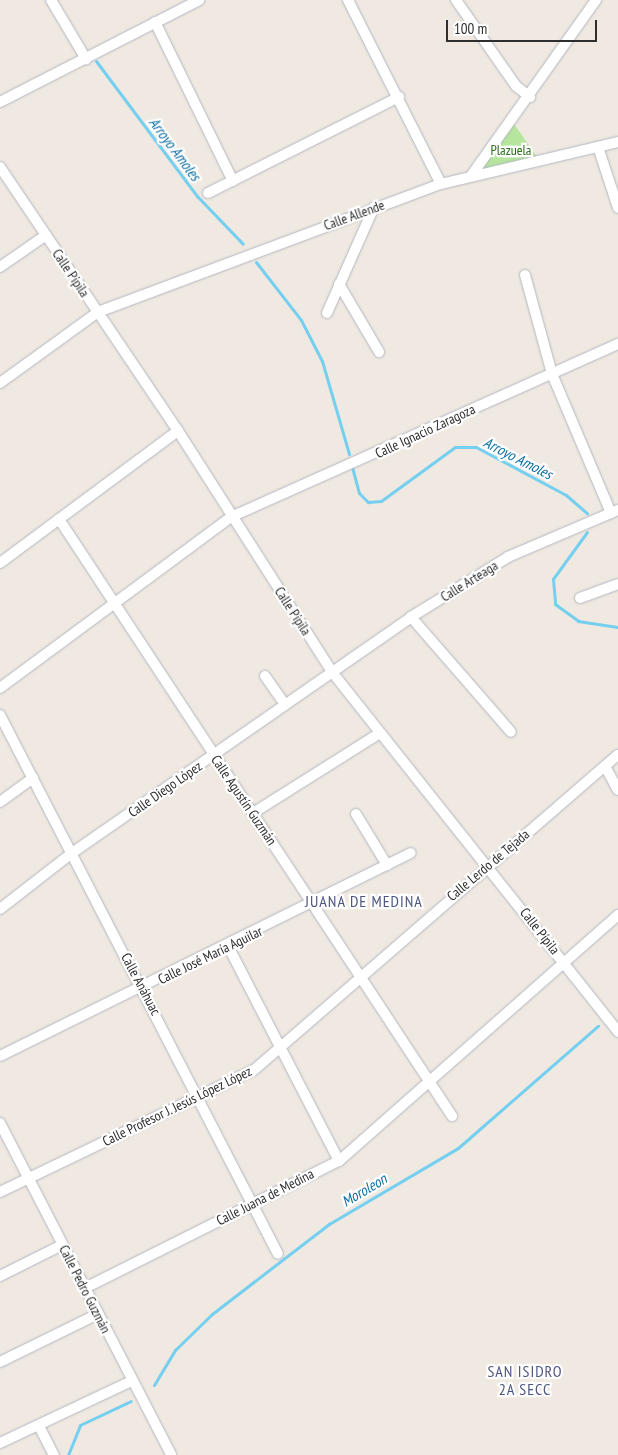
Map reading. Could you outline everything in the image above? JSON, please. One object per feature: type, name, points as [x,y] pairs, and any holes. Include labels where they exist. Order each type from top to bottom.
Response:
[{"type":"street","points":[[51,0],[86,59]]},
{"type":"street","points":[[0,102],[199,0]]},
{"type":"street","points":[[348,0],[442,184]]},
{"type":"street","points":[[456,0],[516,86],[530,97]]},
{"type":"street","points":[[471,176],[530,97],[596,0]]},
{"type":"street","points":[[155,22],[233,181]]},
{"type":"street","points":[[208,193],[399,97]]},
{"type":"street","name":"Calle Allende","points":[[0,383],[98,312],[374,207],[442,184],[618,142]]},
{"type":"street","points":[[598,147],[618,208]]},
{"type":"street","name":"Calle Pípila","points":[[0,167],[178,431],[231,517],[332,672],[488,865],[618,1031]]},
{"type":"street","points":[[327,313],[374,207]]},
{"type":"street","points":[[0,267],[46,235]]},
{"type":"street","points":[[525,275],[552,374],[615,511]]},
{"type":"street","points":[[339,284],[379,352]]},
{"type":"street","name":"Calle Ignacio Zaragoza","points":[[0,688],[114,601],[231,517],[618,344]]},
{"type":"street","points":[[0,563],[178,431]]},
{"type":"street","name":"Calle Arteaga","points":[[332,672],[411,617],[508,557],[615,511]]},
{"type":"street","name":"Calle Agustín Guzmán","points":[[59,519],[452,1116]]},
{"type":"street","points":[[580,598],[618,584]]},
{"type":"street","points":[[411,617],[511,732]]},
{"type":"street","name":"Calle Diego López","points":[[0,909],[72,853],[332,672]]},
{"type":"street","points":[[265,676],[285,705]]},
{"type":"street","name":"Calle Anáhuac","points":[[0,715],[199,1095],[278,1254]]},
{"type":"street","points":[[253,813],[380,733]]},
{"type":"street","name":"Calle Lerdo de Tejada","points":[[359,975],[618,755]]},
{"type":"street","points":[[605,766],[618,790]]},
{"type":"street","points":[[0,802],[33,778]]},
{"type":"street","points":[[356,814],[387,865]]},
{"type":"street","name":"Calle José María Aguilar","points":[[0,1056],[143,988],[411,853]]},
{"type":"street","name":"Calle Juana de Medina","points":[[85,1288],[338,1161],[618,915]]},
{"type":"street","points":[[228,946],[338,1161]]},
{"type":"street","name":"Calle Profesor J. Jesús López López","points":[[0,1192],[254,1070],[359,975]]},
{"type":"street","name":"Calle Pedro Guzmán","points":[[0,1123],[171,1455]]},
{"type":"street","points":[[0,1276],[62,1245]]},
{"type":"street","points":[[0,1362],[98,1314]]},
{"type":"street","points":[[0,1443],[132,1381]]},
{"type":"street","points":[[39,1426],[54,1455]]},
{"type":"green space","name":"Plazuela","points":[[512,121],[539,160],[471,176]]},
{"type":"waterway","name":"Arroyo Amoles","points":[[96,61],[197,196],[243,244]]},
{"type":"waterway","name":"Arroyo Amoles","points":[[256,262],[301,320],[322,361],[349,454]]},
{"type":"waterway","name":"Arroyo Amoles","points":[[352,467],[359,493],[368,502],[381,501],[455,447],[476,447],[566,495],[587,513]]},
{"type":"waterway","name":"Arroyo Amoles","points":[[587,532],[553,579],[555,604],[578,621],[618,627]]},
{"type":"waterway","name":"Moroleon","points":[[154,1385],[175,1350],[212,1314],[329,1224],[458,1148],[598,1026]]},
{"type":"waterway","name":"Moroleon","points":[[68,1455],[80,1425],[131,1401]]},
{"type":"district","name":"JUANA DE MEDINA","points":[[364,901]]},
{"type":"district","name":"SAN ISIDRO 2A SECC","points":[[525,1380]]}]
